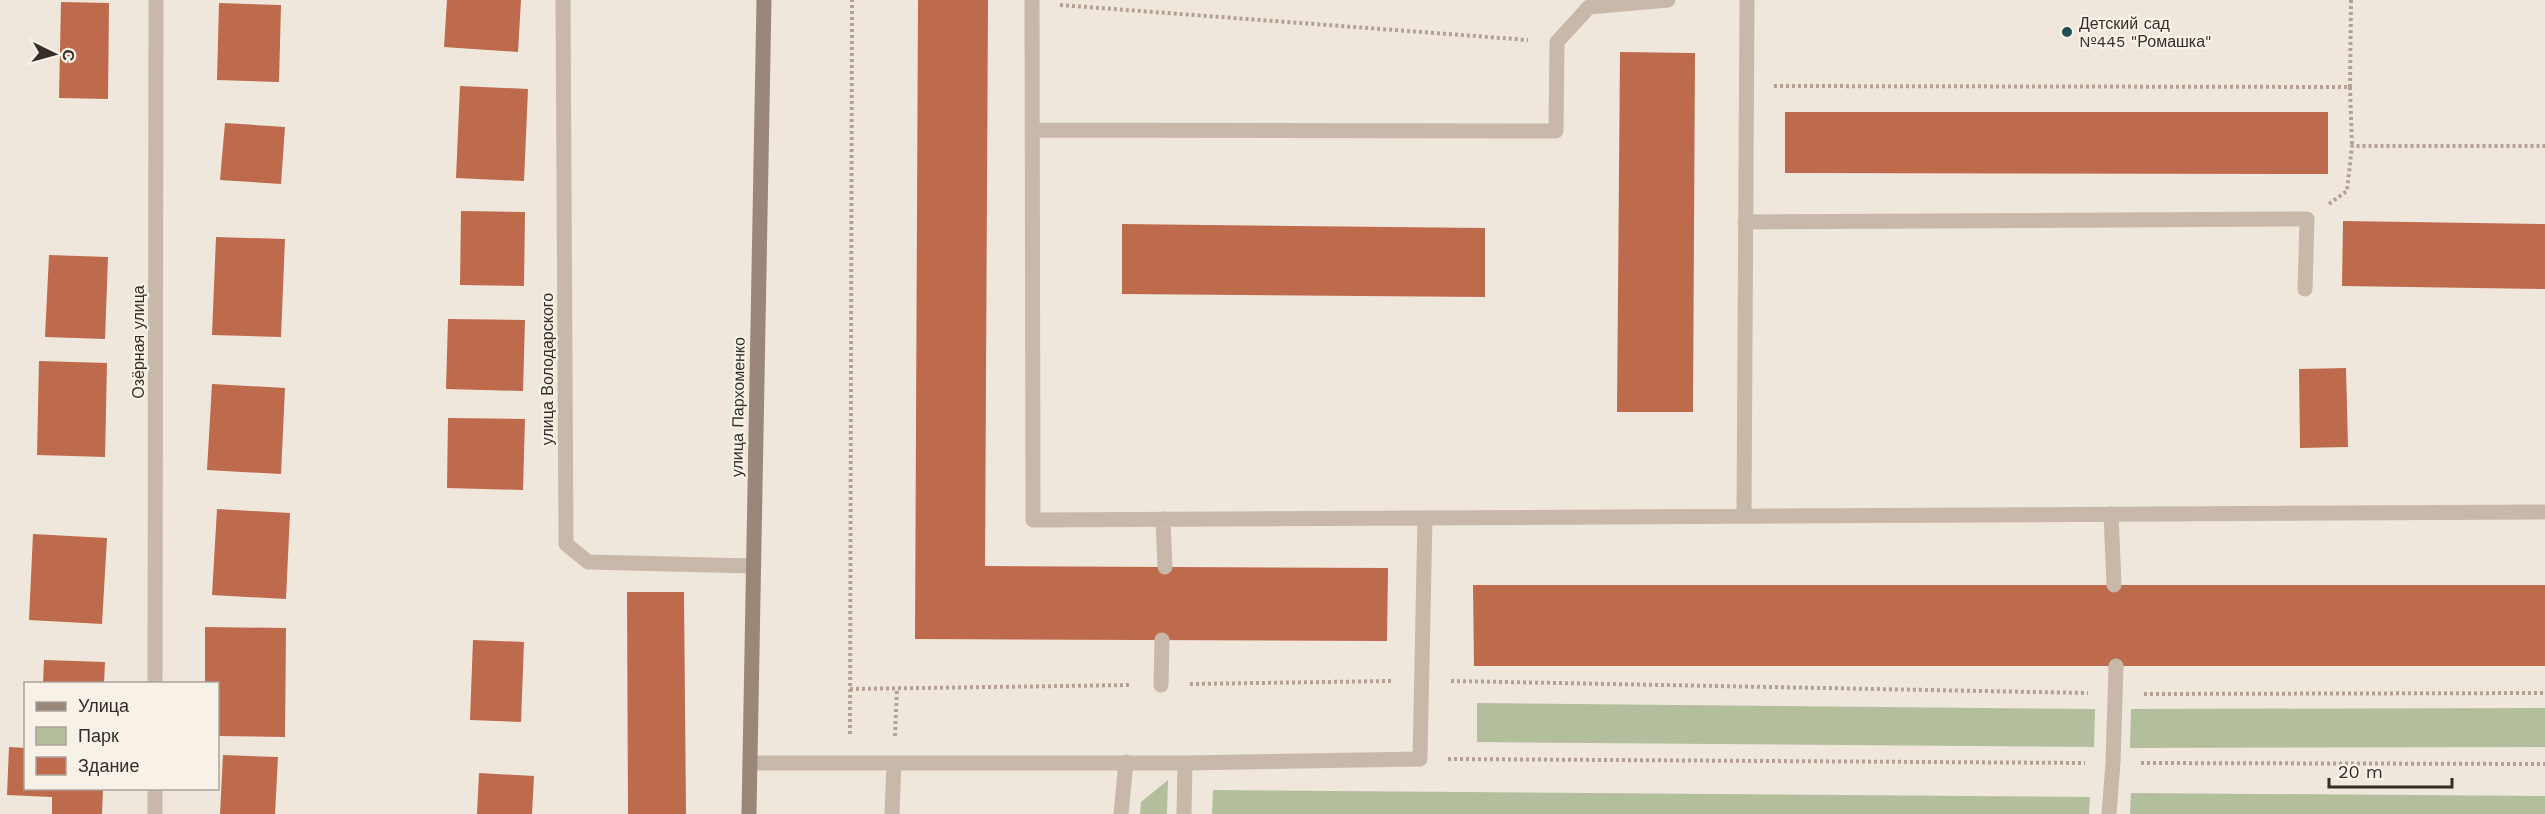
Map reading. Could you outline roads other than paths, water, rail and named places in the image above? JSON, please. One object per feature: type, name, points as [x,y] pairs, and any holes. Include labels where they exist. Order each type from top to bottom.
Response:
[{"type":"street","name":"Озёрная улица","points":[[155,682],[156,0]]},
{"type":"street","name":"улица Володарского","points":[[563,0],[566,544],[588,562],[753,566]]},
{"type":"street","name":"улица Пархоменко","points":[[749,814],[764,0]]},
{"type":"street","points":[[1032,130],[1556,131],[1557,42],[1589,7],[1668,0]]},
{"type":"street","points":[[1743,516],[1747,0]]},
{"type":"street","points":[[1032,2],[1033,520],[2545,512]]},
{"type":"street","points":[[1745,222],[2307,219],[2305,289]]},
{"type":"street","points":[[2111,514],[2114,585]]},
{"type":"street","points":[[750,763],[1185,763],[1420,759],[1425,518]]},
{"type":"street","points":[[1163,519],[1165,567]]},
{"type":"street","points":[[1161,685],[1162,640]]},
{"type":"street","points":[[2109,814],[2116,666]]},
{"type":"street","points":[[1121,814],[1126,762]]},
{"type":"street","points":[[892,814],[894,763]]},
{"type":"street","points":[[1184,814],[1185,763]]},
{"type":"street","points":[[155,790],[155,814]]},
{"type":"place","name":"Детский сад №445 \"Ромашка\"","points":[[2067,32]]}]
